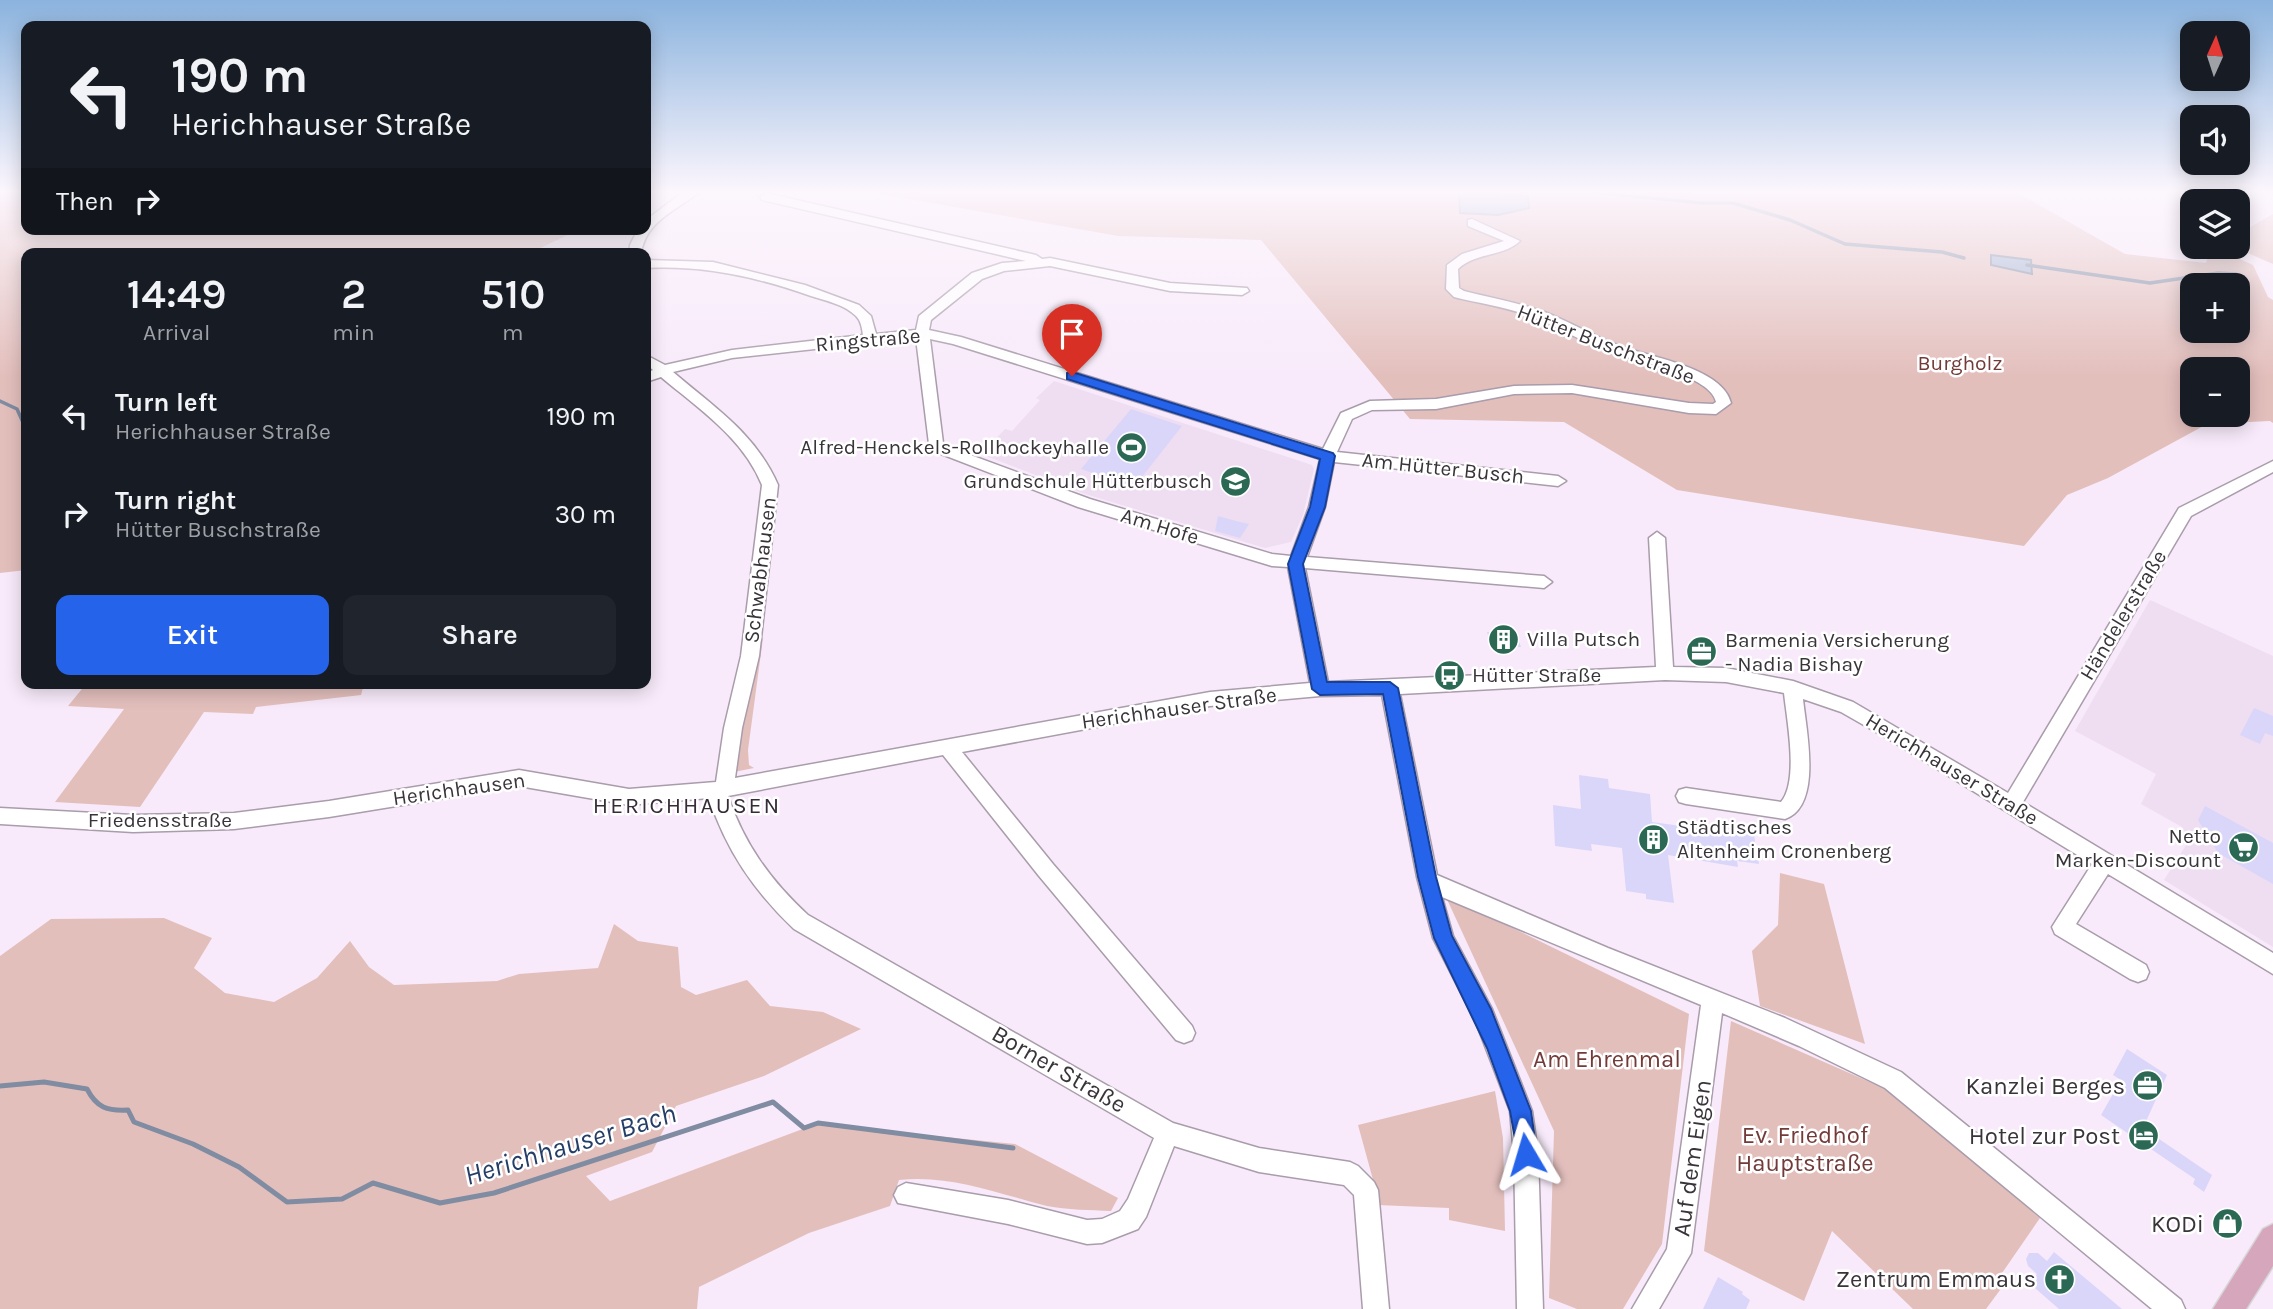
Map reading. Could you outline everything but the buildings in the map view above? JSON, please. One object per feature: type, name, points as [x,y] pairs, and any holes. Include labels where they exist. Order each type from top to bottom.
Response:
[{"type":"main road","points":[[2228,1309],[2273,1239]]},
{"type":"street","points":[[1011,253],[1170,287],[1242,290]]},
{"type":"street","name":"Hütter Buschstraße","points":[[1296,564],[1317,507],[1328,456],[1346,416],[1370,406],[1436,404],[1514,390],[1572,389],[1689,408],[1716,409],[1724,403],[1722,394],[1709,384],[1669,364],[1620,351],[1540,314],[1460,294],[1453,289],[1452,268],[1459,260],[1473,253]]},
{"type":"street","points":[[922,333],[924,319],[977,276],[1002,267],[1050,262]]},
{"type":"street","points":[[651,264],[723,268],[789,283],[857,310],[867,321],[870,338]]},
{"type":"street","name":"Ringstraße","points":[[651,376],[663,370],[732,354],[922,333],[956,340],[1328,456]]},
{"type":"street","name":"Am Hofe","points":[[922,333],[936,444],[941,449],[1084,503],[1272,560],[1296,564]]},
{"type":"street","name":"Schwabhausen","points":[[651,362],[743,440],[760,461],[770,485],[750,656],[720,790]]},
{"type":"street","name":"Am Hütter Busch","points":[[1328,456],[1558,481]]},
{"type":"street","name":"Händelerstraße","points":[[2011,804],[2185,512],[2273,466]]},
{"type":"street","points":[[1657,538],[1665,673]]},
{"type":"street","points":[[1320,689],[1296,564],[1544,582]]},
{"type":"street","name":"Herichhauser Straße","points":[[720,790],[1210,699],[1320,689],[1390,688],[1665,673],[1726,675],[1793,688],[1847,707],[2273,964]]},
{"type":"street","points":[[1390,688],[1428,881],[1443,938],[1484,1016],[1521,1111],[1526,1154],[1530,1309]]},
{"type":"street","points":[[1686,796],[1785,811],[1796,798],[1800,772],[1793,688]]},
{"type":"street","points":[[948,748],[1046,870],[1184,1033]]},
{"type":"street","name":"Herichhausen","points":[[319,810],[519,778],[638,797],[720,790]]},
{"type":"street","name":"Borner Straße","points":[[720,790],[726,823],[743,858],[772,896],[801,922],[1168,1133],[1259,1160],[1350,1174],[1366,1190],[1376,1309]]},
{"type":"street","name":"Friedensstraße","points":[[0,816],[55,820],[212,822],[319,810]]},
{"type":"street","points":[[2105,862],[2062,927],[2138,972]]},
{"type":"street","points":[[1428,881],[1558,938],[1713,999],[1863,1064],[1893,1080],[2172,1309]]},
{"type":"street","name":"Auf dem Eigen","points":[[1646,1309],[1679,1252],[1713,999]]},
{"type":"street","points":[[906,1195],[1008,1212],[1087,1232],[1102,1231],[1129,1220],[1137,1208],[1168,1133]]},
{"type":"shaded area","points":[[1054,381],[1312,465],[1314,469],[1303,515],[1291,542],[1265,548],[1085,494],[981,454],[1005,429],[1012,431],[1040,400],[1036,398]]},
{"type":"shaded area","points":[[2150,600],[2273,656],[2273,947],[2164,880],[2190,839],[2182,827],[2141,804],[2156,774],[2075,731]]},
{"type":"green space","points":[[0,253],[21,253],[21,571],[0,573]]},
{"type":"green space","name":"Burgholz","points":[[1272,253],[2123,253],[2206,263],[2207,259],[2240,259],[2253,265],[2268,297],[2273,300],[2273,423],[2250,422],[2250,357],[2180,357],[2180,427],[2202,427],[2108,478],[2067,495],[2024,546],[1677,490],[1564,422],[1410,419]]},
{"type":"green space","points":[[2250,253],[2273,253],[2273,264],[2250,254]]},
{"type":"green space","points":[[757,638],[763,638],[748,750],[749,765],[754,768],[734,772]]},
{"type":"green space","points":[[82,689],[363,689],[361,695],[256,707],[253,714],[204,712],[140,807],[55,802],[124,709],[68,706]]},
{"type":"green space","points":[[1780,873],[1824,884],[1865,1044],[1760,1006],[1752,951],[1778,925]]},
{"type":"green space","name":"Am Ehrenmal","points":[[1445,895],[1689,1014],[1662,1244],[1623,1309],[1577,1309],[1549,1298],[1554,1131]]},
{"type":"green space","points":[[164,918],[212,938],[194,968],[225,993],[274,1002],[317,978],[350,941],[369,967],[394,985],[497,981],[519,974],[598,968],[614,924],[638,941],[678,947],[681,987],[696,995],[747,980],[770,1006],[823,1012],[861,1029],[764,1076],[676,1106],[652,1152],[586,1176],[610,1201],[816,1124],[1015,1144],[1118,1198],[1111,1211],[1071,1209],[1047,1206],[955,1182],[899,1180],[890,1206],[809,1233],[699,1287],[697,1309],[0,1309],[0,956],[51,919]]},
{"type":"green space","name":"Ev. Friedhof Hauptstraße","points":[[1731,1021],[1888,1090],[2040,1218],[2000,1276],[2003,1286],[1986,1309],[1913,1309],[1832,1231],[1804,1301],[1704,1251]]},
{"type":"green space","points":[[1495,1091],[1503,1138],[1505,1231],[1449,1220],[1449,1208],[1377,1205],[1375,1187],[1358,1125]]},
{"type":"water","points":[[1991,255],[2031,260],[2032,274],[1991,265]]},
{"type":"waterway","points":[[1946,253],[1964,258]]},
{"type":"waterway","points":[[2027,265],[2150,283],[2180,279]]},
{"type":"waterway","points":[[0,401],[17,409],[21,418]]},
{"type":"waterway","name":"Herichhauser Bach","points":[[0,1086],[44,1082],[87,1089],[103,1107],[128,1110],[134,1122],[193,1144],[239,1167],[287,1202],[342,1199],[373,1183],[440,1203],[494,1193],[773,1102],[804,1128],[818,1123],[1013,1148]]},
{"type":"place","name":"Alfred-Henckels-Rollhockeyhalle","points":[[1132,447]]},
{"type":"place","name":"Grundschule Hütterbusch","points":[[1235,481]]},
{"type":"place","name":"Villa Putsch","points":[[1504,639]]},
{"type":"place","name":"Barmenia Versicherung - Nadia Bishay","points":[[1702,652]]},
{"type":"place","name":"Hütter Straße","points":[[1449,675]]},
{"type":"place","name":"Städtisches Altenheim Cronenberg","points":[[1654,839]]},
{"type":"place","name":"Netto Marken-Discount","points":[[2244,848]]},
{"type":"place","name":"Kanzlei Berges","points":[[2148,1086]]},
{"type":"place","name":"Hotel zur Post","points":[[2143,1136]]},
{"type":"place","name":"KODi","points":[[2227,1224]]},
{"type":"place","name":"Zentrum Emmaus","points":[[2059,1279]]},
{"type":"district","name":"HERICHHAUSEN","points":[[687,805]]},
{"type":"route","points":[[1072,376],[1328,456],[1317,507],[1296,564],[1320,689],[1390,688],[1427,877],[1443,938],[1484,1016],[1497,1048],[1521,1111],[1526,1154]]}]
